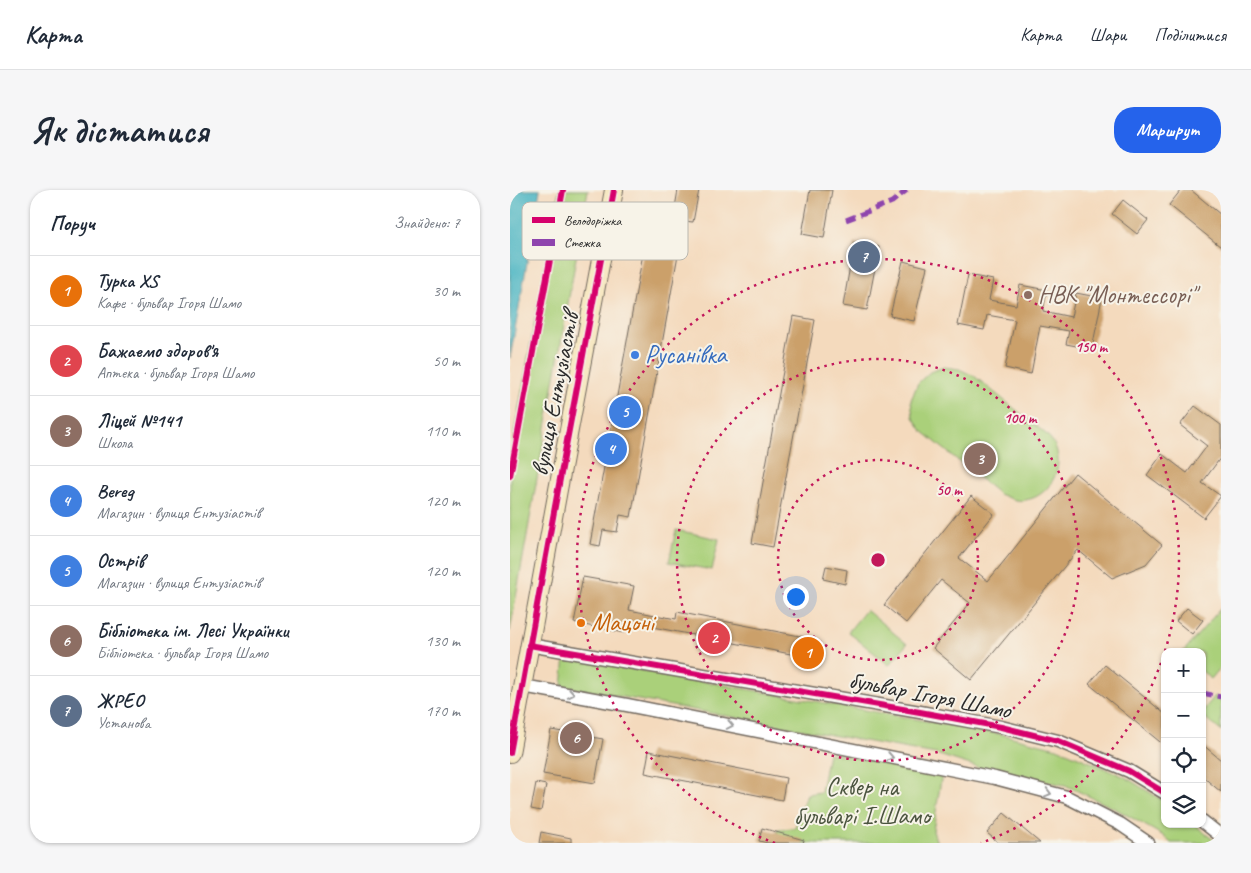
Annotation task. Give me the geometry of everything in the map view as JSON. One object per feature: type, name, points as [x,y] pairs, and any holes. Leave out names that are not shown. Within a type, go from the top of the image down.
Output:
[{"type":"street","name":"вулиця Ентузіастів","points":[[510,753],[601,260]]},
{"type":"street","name":"бульвар Ігоря Шамо","points":[[530,645],[920,712],[1058,741],[1129,771],[1161,791]]},
{"type":"street","points":[[523,686],[646,708],[995,778],[1067,798],[1120,824],[1148,843]]},
{"type":"street","points":[[1206,824],[1221,836]]},
{"type":"green space","points":[[559,190],[588,190],[586,202],[557,202]]},
{"type":"green space","points":[[546,260],[576,260],[510,631],[510,456]]},
{"type":"green space","points":[[944,367],[959,369],[974,376],[1051,440],[1057,453],[1057,471],[1048,487],[1042,493],[1034,498],[1022,500],[1012,499],[999,494],[922,431],[913,417],[911,400],[918,383],[930,372]]},
{"type":"green space","points":[[676,530],[719,539],[712,570],[669,562]]},
{"type":"green space","points":[[1221,608],[1221,667],[1211,679],[1206,675],[1206,648],[1186,648]]},
{"type":"green space","points":[[866,610],[907,644],[889,665],[848,632]]},
{"type":"green space","points":[[565,657],[1000,734],[1057,748],[1125,777],[1161,800],[1161,828],[1199,828],[1217,843],[1171,843],[1162,835],[1118,810],[1065,785],[986,770],[936,754],[562,686]]},
{"type":"green space","points":[[1215,696],[1221,701],[1221,731],[1206,718],[1206,707]]},
{"type":"green space","name":"Сквер на бульварі І.Шамо","points":[[828,753],[942,773],[933,831],[937,843],[775,843],[778,829],[795,828],[807,794],[821,792]]},
{"type":"water","points":[[510,190],[540,190],[538,202],[522,202],[522,260],[528,260],[510,358]]},
{"type":"building","points":[[678,190],[699,190],[693,222],[688,221],[688,202],[676,202]]},
{"type":"building","points":[[810,190],[832,190],[824,238],[802,234]]},
{"type":"building","points":[[1181,190],[1191,190],[1221,215],[1221,247],[1169,205]]},
{"type":"building","points":[[1123,200],[1148,220],[1137,234],[1112,214]]},
{"type":"building","points":[[854,243],[879,247],[867,310],[843,306]]},
{"type":"building","points":[[642,260],[677,260],[631,517],[620,515],[617,532],[603,530],[600,546],[590,544]]},
{"type":"building","points":[[903,261],[927,267],[914,321],[890,316]]},
{"type":"building","points":[[968,275],[993,280],[989,300],[1016,305],[1020,285],[1047,290],[1043,311],[1071,317],[1076,293],[1102,298],[1092,349],[1066,344],[1069,331],[1040,326],[1031,374],[1005,368],[1015,320],[987,315],[984,330],[958,325]]},
{"type":"building","points":[[793,316],[815,320],[773,547],[752,543]]},
{"type":"building","points":[[1195,406],[1221,425],[1221,457],[1202,483],[1221,496],[1204,518],[1147,475],[1162,454],[1187,473],[1207,446],[1180,425]]},
{"type":"building","points":[[1075,473],[1162,545],[1146,564],[1112,578],[1078,550],[971,680],[933,648],[970,603],[941,580],[906,623],[884,605],[971,496],[994,514],[959,558],[988,581]]},
{"type":"building","points":[[826,566],[847,570],[845,584],[823,579]]},
{"type":"building","points":[[583,577],[634,586],[629,610],[676,619],[677,612],[815,639],[811,658],[627,622],[625,633],[574,623]]},
{"type":"building","points":[[1187,608],[1203,620],[1192,634],[1176,621]]},
{"type":"building","points":[[1105,665],[1161,711],[1161,743],[1089,684]]},
{"type":"building","points":[[551,730],[603,739],[595,783],[543,774]]},
{"type":"building","points":[[1206,747],[1221,760],[1221,792],[1206,779]]},
{"type":"building","points":[[649,751],[786,778],[782,800],[645,773]]},
{"type":"building","points":[[536,783],[546,785],[541,811],[531,809]]},
{"type":"building","points":[[1004,813],[1040,843],[999,843],[987,833]]},
{"type":"building","points":[[762,828],[804,840],[803,843],[768,843],[759,841]]},
{"type":"building","points":[[541,832],[571,838],[571,843],[539,843]]},
{"type":"marked path","points":[[846,220],[892,202],[907,190]]},
{"type":"marked path","points":[[1206,694],[1221,697]]},
{"type":"cycle path","points":[[561,202],[563,190]]},
{"type":"cycle path","points":[[612,202],[614,190]]},
{"type":"cycle path","points":[[510,476],[550,260]]},
{"type":"cycle path","points":[[510,753],[601,260]]},
{"type":"cycle path","points":[[529,645],[1001,727],[1058,741],[1129,771],[1161,791]]},
{"type":"place","name":"ЖРЕО","points":[[864,257]]},
{"type":"place","name":"НВК \"Монтессорі\"","points":[[1028,295]]},
{"type":"place","name":"Русанівка","points":[[635,355]]},
{"type":"place","name":"Острів","points":[[625,412]]},
{"type":"place","name":"Bereg","points":[[611,449]]},
{"type":"place","name":"Ліцей №141","points":[[980,459]]},
{"type":"place","name":"Мацоні","points":[[581,623]]},
{"type":"place","name":"Бажаемо здоров'я","points":[[714,638]]},
{"type":"place","name":"Турка XS","points":[[808,653]]},
{"type":"place","name":"Бібліотека ім. Лесі Українки","points":[[576,738]]}]
